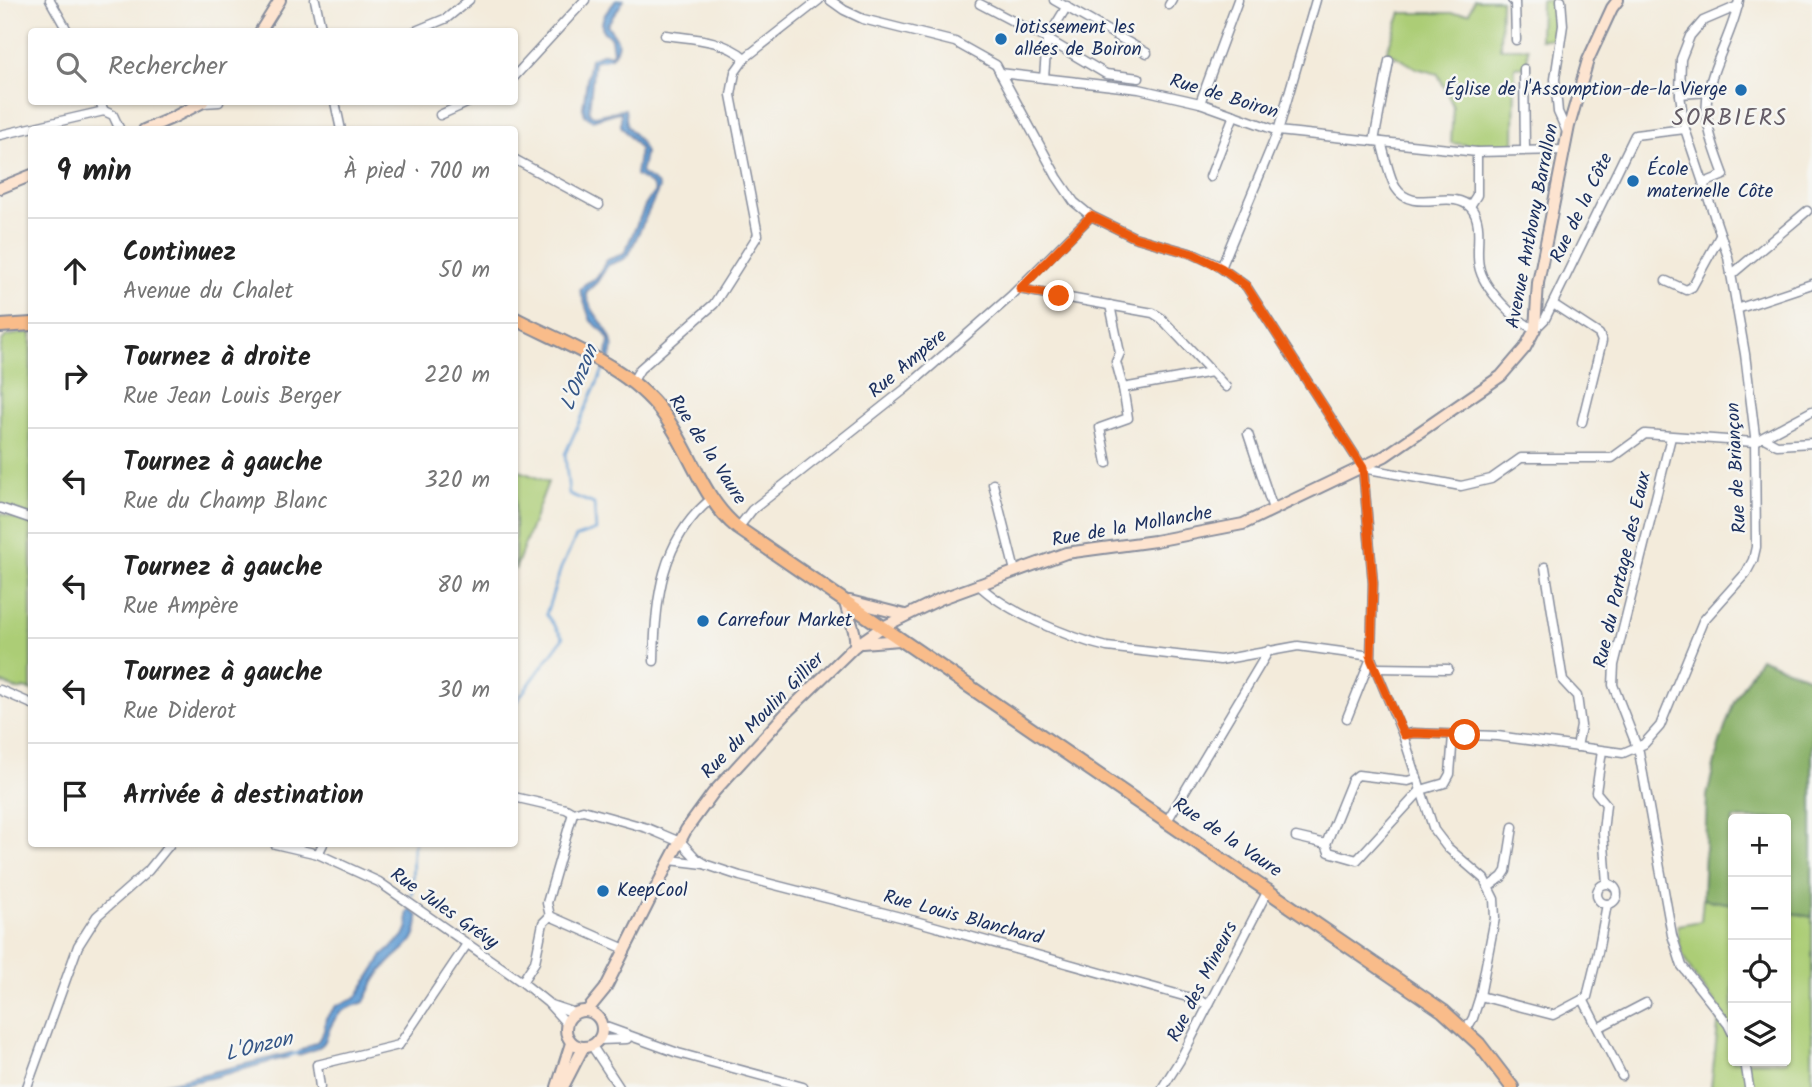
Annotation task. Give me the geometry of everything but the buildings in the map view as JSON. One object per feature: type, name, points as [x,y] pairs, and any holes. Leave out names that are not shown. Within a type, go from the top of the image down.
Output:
[{"type":"main road","points":[[262,28],[280,0]]},
{"type":"main road","name":"Avenue Anthony Barrallon","points":[[1363,468],[1501,376],[1525,348],[1535,329],[1538,283],[1567,132],[1588,60],[1618,0]]},
{"type":"main road","points":[[152,126],[197,105]]},
{"type":"main road","points":[[0,188],[28,177]]},
{"type":"main road","name":"Rue de la Vaure","points":[[518,320],[634,381],[662,411],[711,499],[738,527],[881,628],[1269,890],[1466,1030],[1486,1051],[1512,1087]]},
{"type":"main road","points":[[0,327],[28,324]]},
{"type":"main road","name":"Rue de la Mollanche","points":[[881,628],[978,584],[1066,553],[1155,541],[1244,524],[1363,468]]},
{"type":"main road","points":[[841,599],[855,630],[857,645],[900,640]]},
{"type":"main road","name":"Rue de la Vaure","points":[[841,599],[905,615]]},
{"type":"main road","name":"Rue du Moulin Gillier","points":[[596,1018],[605,989],[670,860],[713,793],[744,757],[857,645],[881,628]]},
{"type":"main road","points":[[557,1087],[571,1043],[566,1024],[575,1013],[596,1018],[592,1044],[563,1087]]},
{"type":"main road","points":[[571,1043],[592,1044]]},
{"type":"main road","points":[[1497,1068],[1502,1087]]},
{"type":"street","points":[[50,0],[66,28]]},
{"type":"street","points":[[315,0],[320,28]]},
{"type":"street","points":[[423,28],[447,18],[469,0]]},
{"type":"street","points":[[518,73],[585,0]]},
{"type":"street","points":[[634,381],[640,369],[714,304],[758,236],[731,95],[735,72],[745,58],[819,0]]},
{"type":"street","points":[[830,0],[863,19],[955,42],[996,65],[1057,177],[1074,202],[1091,216],[1134,237],[1193,254],[1221,268],[1246,286],[1363,468],[1373,583],[1371,659],[1347,718]]},
{"type":"street","points":[[1055,0],[1147,52]]},
{"type":"street","points":[[1200,103],[1237,0]]},
{"type":"street","points":[[1221,268],[1278,131],[1316,0]]},
{"type":"street","points":[[1512,0],[1515,2],[1516,40]]},
{"type":"street","points":[[1561,0],[1563,25],[1555,79],[1558,112],[1567,132]]},
{"type":"street","points":[[1704,183],[1724,175],[1712,137],[1707,105],[1738,3]]},
{"type":"street","name":"Rue de Briançon","points":[[1637,748],[1650,739],[1660,726],[1703,621],[1746,573],[1753,560],[1757,536],[1754,442],[1745,354],[1728,257],[1685,129],[1680,94],[1681,59],[1690,36],[1703,21],[1738,3]]},
{"type":"street","points":[[980,4],[1048,39],[1106,74],[1139,78]]},
{"type":"street","points":[[1044,78],[1048,39],[1067,6]]},
{"type":"street","points":[[665,35],[720,43],[745,58]]},
{"type":"street","points":[[1389,61],[1377,141],[1396,189],[1411,200],[1454,200],[1470,206],[1477,219],[1479,267],[1484,279],[1512,316],[1535,329]]},
{"type":"street","points":[[1524,69],[1525,150]]},
{"type":"street","name":"Rue de Boiron","points":[[1000,73],[1139,89],[1200,103],[1278,131],[1477,152],[1565,150]]},
{"type":"street","points":[[1680,94],[1709,92]]},
{"type":"street","points":[[101,105],[104,111]]},
{"type":"street","points":[[336,105],[340,126]]},
{"type":"street","points":[[440,115],[462,105]]},
{"type":"street","points":[[39,126],[104,111],[113,115],[118,126]]},
{"type":"street","points":[[1210,177],[1234,115]]},
{"type":"street","points":[[0,135],[28,129]]},
{"type":"street","name":"Rue de la Côte","points":[[1535,329],[1545,320],[1635,135],[1685,129]]},
{"type":"street","points":[[1470,206],[1477,195],[1477,152]]},
{"type":"street","points":[[518,161],[599,205]]},
{"type":"street","points":[[1731,275],[1807,211]]},
{"type":"street","name":"Rue Ampère","points":[[738,527],[752,510],[905,389],[1020,289],[1091,216]]},
{"type":"street","points":[[1666,281],[1686,290],[1692,288],[1720,236]]},
{"type":"street","points":[[1737,309],[1812,284]]},
{"type":"street","points":[[1020,289],[1153,313],[1161,318],[1226,387]]},
{"type":"street","points":[[1553,304],[1599,334],[1602,341],[1583,422]]},
{"type":"street","points":[[1107,463],[1100,428],[1129,418],[1116,362],[1120,353],[1110,305]]},
{"type":"street","points":[[1122,388],[1212,372]]},
{"type":"street","points":[[1363,468],[1461,486],[1491,479],[1521,458],[1612,458],[1645,434],[1754,442],[1812,411]]},
{"type":"street","points":[[1248,434],[1273,509]]},
{"type":"street","name":"Rue du Partage des Eaux","points":[[1637,748],[1612,685],[1614,665],[1671,437]]},
{"type":"street","points":[[1764,438],[1777,445],[1812,443]]},
{"type":"street","points":[[993,484],[1016,570]]},
{"type":"street","points":[[654,661],[655,611],[671,550],[711,499]]},
{"type":"street","points":[[0,508],[28,518]]},
{"type":"street","points":[[1545,567],[1563,681],[1577,696],[1581,726],[1577,747]]},
{"type":"street","points":[[978,584],[994,598],[1036,620],[1107,647],[1220,660],[1298,646],[1364,655],[1371,659],[1404,735],[1428,816],[1440,840],[1490,886],[1494,899],[1495,918],[1480,996],[1466,1030]]},
{"type":"street","points":[[1167,821],[1269,650]]},
{"type":"street","points":[[1376,668],[1448,669]]},
{"type":"street","points":[[0,690],[28,702]]},
{"type":"street","points":[[1404,735],[1497,736],[1623,753],[1637,748],[1678,956],[1690,978],[1728,1024]]},
{"type":"street","points":[[1417,778],[1408,781],[1358,775],[1352,780],[1326,844],[1329,852],[1357,860],[1421,790],[1441,785],[1448,779],[1453,735]]},
{"type":"street","points":[[1602,751],[1597,792],[1606,804],[1603,832],[1607,883]]},
{"type":"street","name":"Rue Louis Blanchard","points":[[518,798],[573,813],[583,810],[647,828],[680,842],[707,865]]},
{"type":"street","points":[[550,916],[547,903],[573,813]]},
{"type":"street","points":[[1490,886],[1506,871],[1513,827]]},
{"type":"street","points":[[1296,837],[1326,844]]},
{"type":"street","points":[[27,1087],[78,946],[97,916],[148,872],[168,847]]},
{"type":"street","name":"Rue Jules Grévy","points":[[288,847],[318,854],[379,882],[548,1003]]},
{"type":"street","points":[[318,854],[322,847]]},
{"type":"street","name":"Rue Louis Blanchard","points":[[670,860],[707,865],[1198,999],[1209,1005]]},
{"type":"street","points":[[1607,883],[1615,887],[1617,894],[1614,901],[1607,904]]},
{"type":"street","points":[[1607,883],[1599,888],[1597,893],[1598,898],[1607,904]]},
{"type":"street","name":"Rue des Mineurs","points":[[1163,1087],[1181,1060],[1269,890]]},
{"type":"street","points":[[1480,996],[1553,1015],[1587,997],[1607,904]]},
{"type":"street","points":[[550,916],[625,949]]},
{"type":"street","points":[[522,982],[535,962],[543,923],[550,916]]},
{"type":"street","points":[[320,1087],[317,1065],[399,1045],[467,944]]},
{"type":"street","points":[[1583,999],[1622,1076]]},
{"type":"street","points":[[548,1003],[575,1013]]},
{"type":"street","points":[[548,1003],[566,1024]]},
{"type":"street","points":[[1598,1028],[1646,1003]]},
{"type":"street","points":[[596,1018],[634,1039],[803,1087]]},
{"type":"street","points":[[619,1087],[592,1044],[634,1039]]},
{"type":"street","points":[[1746,1066],[1749,1087]]},
{"type":"green space","points":[[1474,0],[1501,0],[1500,48],[1528,48],[1527,66],[1515,67],[1514,145],[1474,146],[1451,143],[1453,106],[1438,74],[1416,68],[1387,51],[1401,13],[1469,13]]},
{"type":"green space","points":[[1541,0],[1557,0],[1557,39],[1540,39]]},
{"type":"green space","points":[[28,332],[28,515],[0,505],[0,351],[6,336]]},
{"type":"green space","points":[[518,470],[548,482],[518,562]]},
{"type":"green space","points":[[0,513],[28,523],[28,690],[18,690],[0,682]]},
{"type":"green space","points":[[1760,658],[1812,679],[1812,917],[1791,913],[1791,814],[1728,814],[1728,903],[1703,899],[1707,796],[1718,749],[1734,701]]},
{"type":"green space","points":[[1703,899],[1728,903],[1728,1066],[1791,1066],[1791,913],[1812,917],[1812,1087],[1711,1087],[1720,1009],[1685,960],[1678,937],[1678,925],[1701,921]]},
{"type":"water","points":[[616,0],[624,0],[607,25],[618,43],[611,57],[594,61],[589,111],[595,116],[625,109],[627,126],[641,143],[645,153],[641,173],[659,188],[629,254],[624,259],[608,265],[597,282],[586,292],[592,309],[612,341],[610,359],[607,357],[609,340],[591,321],[580,290],[596,278],[607,260],[624,254],[645,206],[655,191],[652,185],[636,175],[640,149],[621,126],[621,113],[592,120],[585,115],[583,108],[590,59],[604,53],[611,55],[613,52],[611,38],[603,31],[602,21]]},
{"type":"water","points":[[410,909],[418,916],[412,940],[379,974],[364,1002],[339,1014],[319,1047],[298,1055],[300,1051],[318,1041],[324,1031],[326,1018],[336,1006],[356,998],[384,954],[404,936]]},
{"type":"water","points":[[291,1053],[288,1057],[220,1076],[184,1084],[151,1087]]},
{"type":"waterway","name":"L'Onzon","points":[[594,59],[608,57]]},
{"type":"waterway","name":"L'Onzon","points":[[518,700],[563,638],[546,614],[561,568],[576,537],[596,530],[594,504],[569,494],[565,454],[604,368]]},
{"type":"waterway","name":"L'Onzon","points":[[412,895],[413,847]]},
{"type":"waterway","name":"L'Onzon","points":[[287,1056],[301,1052]]},
{"type":"place","name":"lotissement les allées de Boiron","points":[[1001,39]]},
{"type":"place","name":"Église de l'Assomption-de-la-Vierge","points":[[1741,90]]},
{"type":"place","name":"École maternelle Côte","points":[[1633,181]]},
{"type":"place","name":"Carrefour Market","points":[[703,621]]},
{"type":"place","name":"KeepCool","points":[[603,891]]},
{"type":"district","name":"SORBIERS","points":[[1730,119]]},
{"type":"route","points":[[1059,296],[1020,289],[1091,216],[1134,237],[1193,254],[1221,268],[1246,286],[1363,468],[1373,583],[1371,659],[1404,735],[1465,735]]}]
